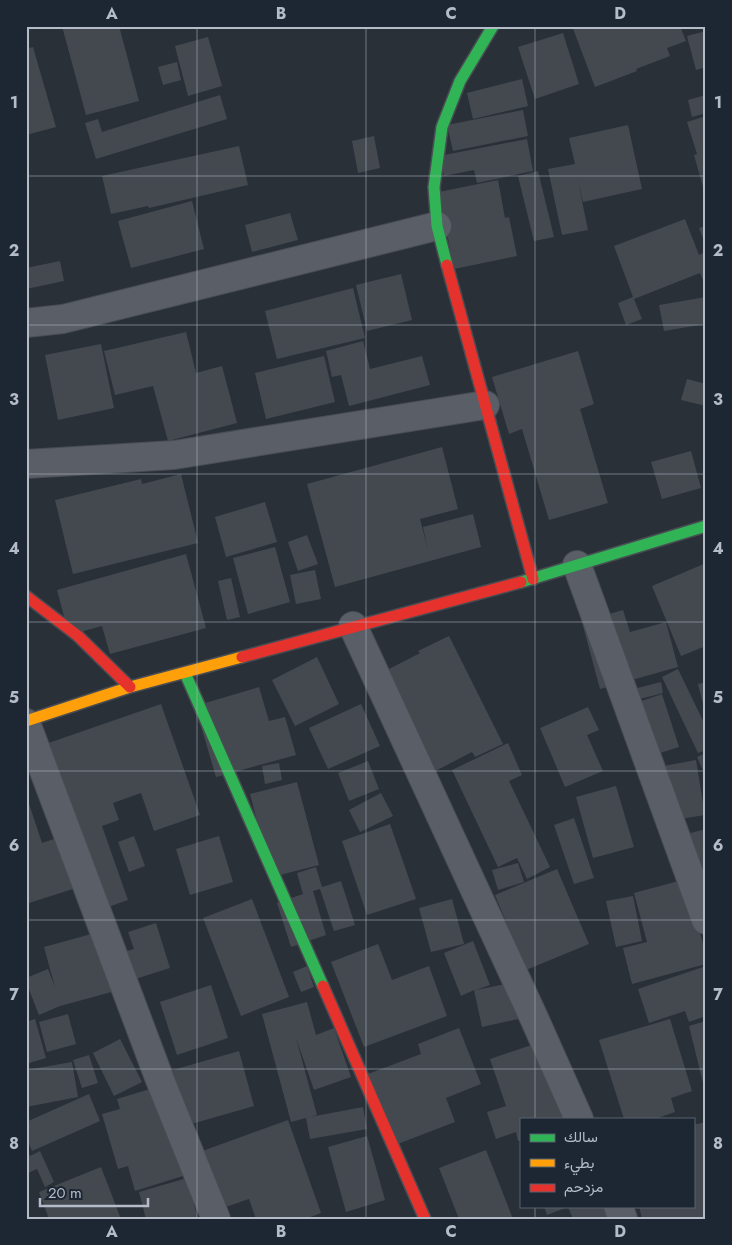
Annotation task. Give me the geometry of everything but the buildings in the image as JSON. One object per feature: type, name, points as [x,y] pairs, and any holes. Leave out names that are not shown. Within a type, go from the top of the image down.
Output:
[{"type":"street","points":[[493,26],[460,81],[442,127],[434,187],[437,226],[533,579]]},
{"type":"street","points":[[26,322],[64,319],[437,226]]},
{"type":"street","points":[[26,464],[174,455],[485,405]]},
{"type":"street","points":[[216,1219],[156,1071],[26,722],[130,687],[533,579],[706,526]]},
{"type":"street","points":[[577,565],[706,920]]},
{"type":"street","points":[[26,596],[78,636],[130,687]]},
{"type":"street","points":[[353,626],[579,1118]]},
{"type":"street","points":[[186,673],[425,1219]]},
{"type":"traffic: fast","points":[[447,265],[437,226],[434,187],[442,127],[460,81],[493,26]]},
{"type":"traffic: fast","points":[[521,582],[706,526]]},
{"type":"traffic: fast","points":[[185,673],[323,986]]},
{"type":"traffic: slow","points":[[26,721],[130,687],[242,657]]},
{"type":"traffic: jam","points":[[447,265],[533,579]]},
{"type":"traffic: jam","points":[[242,657],[521,582]]},
{"type":"traffic: jam","points":[[26,596],[78,636],[130,687]]},
{"type":"traffic: jam","points":[[323,986],[425,1219]]}]
